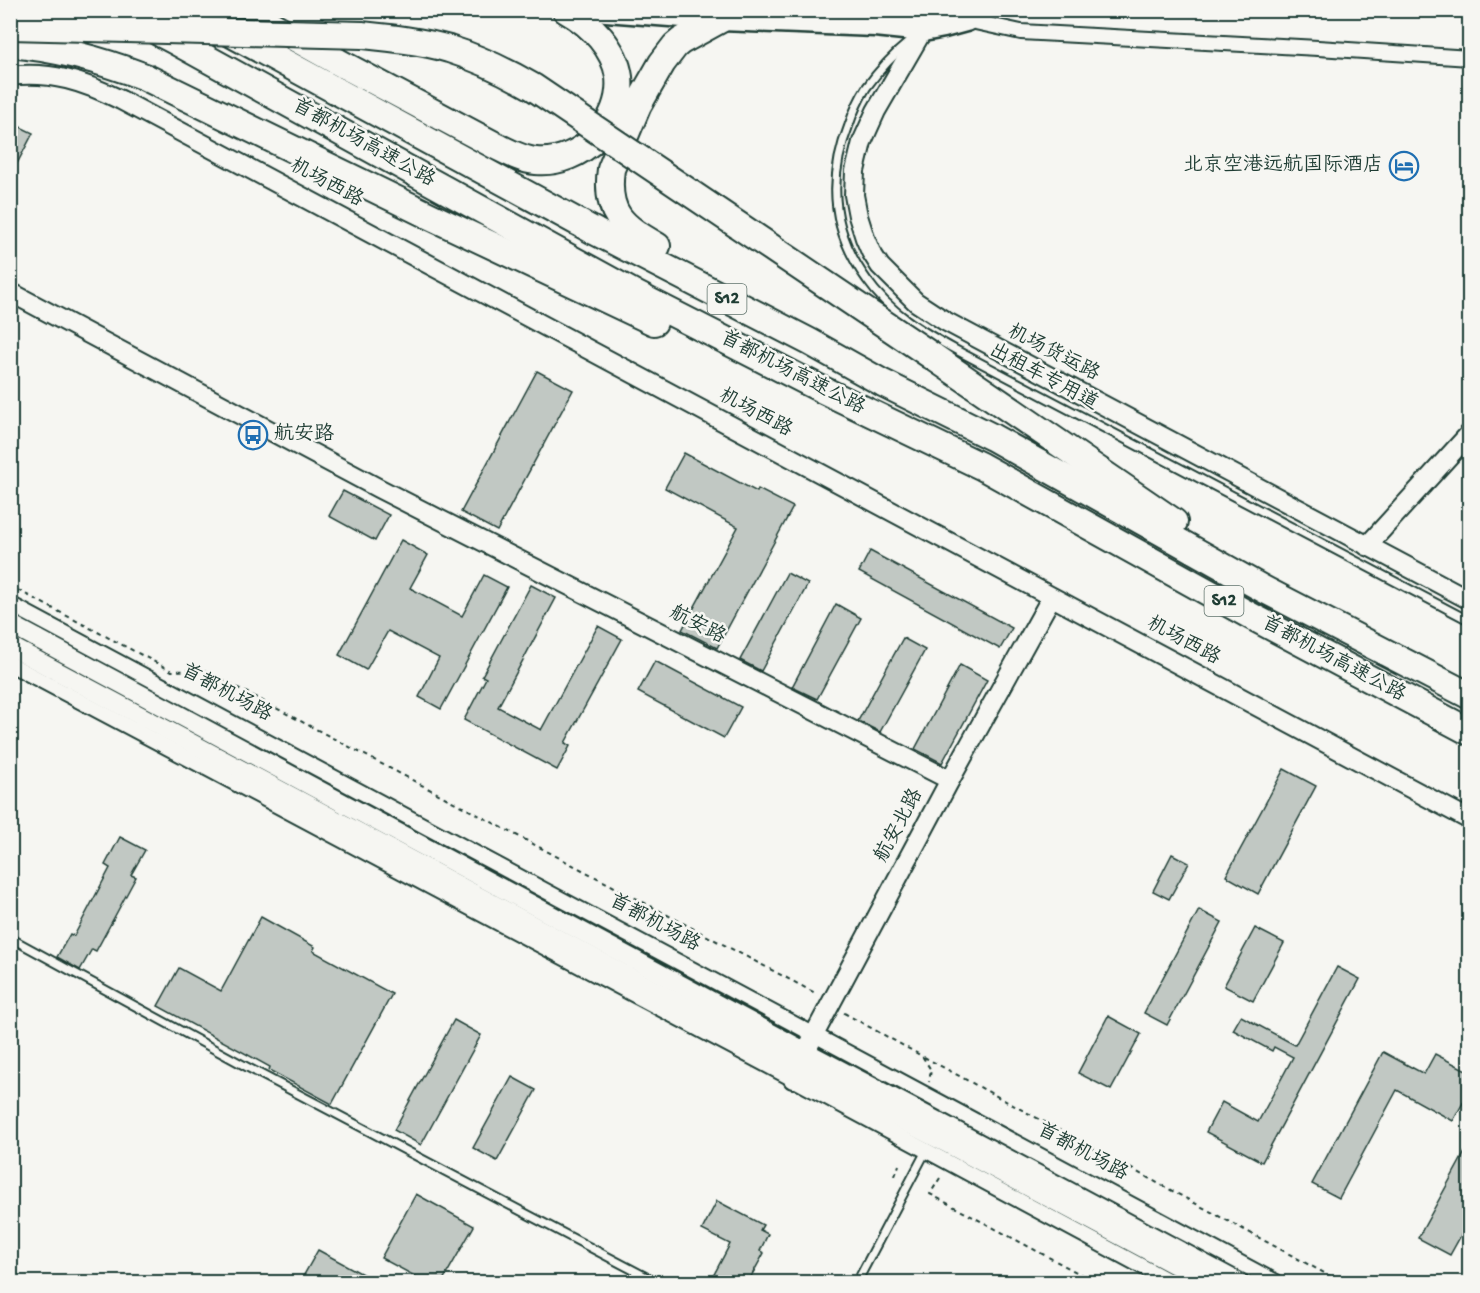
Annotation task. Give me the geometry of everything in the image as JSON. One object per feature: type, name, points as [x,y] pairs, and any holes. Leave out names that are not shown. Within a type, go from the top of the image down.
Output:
[{"type":"highway","name":"首都机场高速公路","points":[[116,10],[175,40],[635,294],[833,395],[981,466],[1251,616],[1470,732]]},
{"type":"highway","name":"首都机场高速公路","points":[[188,10],[518,190],[810,342],[883,383],[1028,456],[1265,590],[1470,696]]},
{"type":"highway","points":[[245,10],[498,147],[516,156],[534,161],[545,161],[570,157],[592,143],[613,111],[619,89],[619,76],[608,47],[590,28],[566,10]]},
{"type":"highway","points":[[721,19],[681,41],[662,63],[638,105],[615,157],[609,180],[613,207],[619,219],[636,234],[673,255],[708,288],[721,296]]},
{"type":"highway","points":[[10,26],[362,35],[404,40],[449,50],[506,72],[533,87],[932,356],[1173,521],[1215,557],[1265,590]]},
{"type":"highway","points":[[10,44],[64,51],[110,64],[135,74],[881,429],[981,466]]},
{"type":"main road","points":[[606,10],[721,19],[875,25],[923,30],[944,26],[969,14]]},
{"type":"street","name":"机场货运路","points":[[944,10],[923,30],[876,111],[862,142],[855,171],[854,195],[858,216],[871,252],[880,266],[916,302],[945,321],[1470,600]]},
{"type":"street","points":[[969,14],[1022,32],[1470,58]]},
{"type":"street","name":"机场西路","points":[[10,76],[34,75],[70,79],[121,100],[1470,820]]},
{"type":"street","name":"航安路","points":[[10,292],[378,488],[951,780]]},
{"type":"street","points":[[1368,546],[1470,433]]},
{"type":"street","name":"航安北路","points":[[799,1066],[1051,598]]},
{"type":"street","name":"首都机场路","points":[[10,604],[814,1035],[937,1129],[1171,1282]]},
{"type":"street","name":"首都机场路","points":[[10,624],[799,1066]]},
{"type":"street","name":"首都机场路","points":[[10,646],[799,1066]]},
{"type":"street","name":"首都机场路","points":[[10,664],[799,1066],[1276,1282]]},
{"type":"street","name":"首都机场路","points":[[937,1129],[1207,1282]]},
{"type":"street","name":"首都机场路","points":[[937,1129],[1238,1282]]},
{"type":"lane","name":"出租车专用道","points":[[923,30],[892,56],[864,90],[841,144],[836,175],[836,205],[850,253],[868,282],[892,308],[947,346],[1470,621]]},
{"type":"lane","points":[[16,941],[247,1067],[656,1282]]},
{"type":"lane","points":[[857,1282],[937,1129]]},
{"type":"path","points":[[10,586],[172,671],[204,670],[822,996],[822,1001],[830,1006],[1341,1282]]},
{"type":"path","points":[[922,1056],[931,1070],[928,1089]]},
{"type":"path","points":[[895,1176],[899,1165]]},
{"type":"path","points":[[940,1178],[930,1194],[1095,1282]]},
{"type":"building","points":[[10,122],[33,133],[10,177]]},
{"type":"building","points":[[537,371],[573,390],[497,531],[461,512]]},
{"type":"building","points":[[684,453],[757,492],[758,489],[793,507],[717,648],[682,630],[738,527],[665,488]]},
{"type":"building","points":[[343,491],[389,515],[375,541],[329,516]]},
{"type":"building","points":[[401,540],[428,555],[410,588],[462,616],[484,575],[507,587],[441,709],[419,697],[439,658],[388,631],[366,670],[339,655]]},
{"type":"building","points":[[870,551],[1012,628],[1000,649],[859,572]]},
{"type":"building","points":[[787,573],[808,584],[761,671],[740,660]]},
{"type":"building","points":[[531,585],[556,598],[498,707],[541,730],[598,626],[622,639],[565,743],[570,746],[557,770],[464,720],[486,678],[482,676]]},
{"type":"building","points":[[836,604],[861,618],[817,699],[792,687]]},
{"type":"building","points":[[903,638],[925,650],[880,732],[858,721]]},
{"type":"building","points":[[655,661],[741,707],[724,738],[638,692]]},
{"type":"building","points":[[960,665],[987,680],[942,763],[915,749]]},
{"type":"building","points":[[1284,769],[1316,786],[1258,894],[1226,876]]},
{"type":"building","points":[[120,837],[145,850],[131,875],[136,877],[96,951],[92,949],[80,970],[57,957],[70,934],[74,936],[110,868],[105,865]]},
{"type":"building","points":[[1172,854],[1189,863],[1169,899],[1153,891]]},
{"type":"building","points":[[1199,910],[1222,922],[1167,1025],[1144,1013]]},
{"type":"building","points":[[261,917],[315,947],[313,951],[392,994],[332,1104],[269,1070],[270,1067],[158,1006],[179,968],[221,991]]},
{"type":"building","points":[[1255,928],[1284,943],[1253,1001],[1224,986]]},
{"type":"building","points":[[1337,967],[1360,979],[1262,1162],[1206,1132],[1222,1102],[1258,1122],[1293,1057],[1274,1047],[1272,1051],[1233,1030],[1241,1016],[1295,1045]]},
{"type":"building","points":[[1108,1016],[1141,1034],[1111,1090],[1078,1073]]},
{"type":"building","points":[[454,1020],[481,1035],[421,1145],[394,1130]]},
{"type":"building","points":[[1383,1052],[1424,1074],[1435,1054],[1470,1072],[1470,1090],[1453,1121],[1397,1090],[1339,1198],[1312,1184]]},
{"type":"building","points":[[512,1077],[536,1090],[497,1161],[473,1148]]},
{"type":"building","points":[[1470,1143],[1470,1219],[1450,1255],[1418,1238]]},
{"type":"building","points":[[416,1194],[474,1226],[442,1282],[426,1282],[381,1258]]},
{"type":"building","points":[[717,1201],[763,1225],[760,1230],[768,1234],[760,1251],[764,1253],[748,1282],[710,1282],[730,1244],[702,1230]]},
{"type":"building","points":[[318,1250],[377,1282],[300,1282]]},
{"type":"place","name":"北京空港远航国际酒店","points":[[1404,166]]},
{"type":"place","name":"航安路","points":[[253,435]]}]
